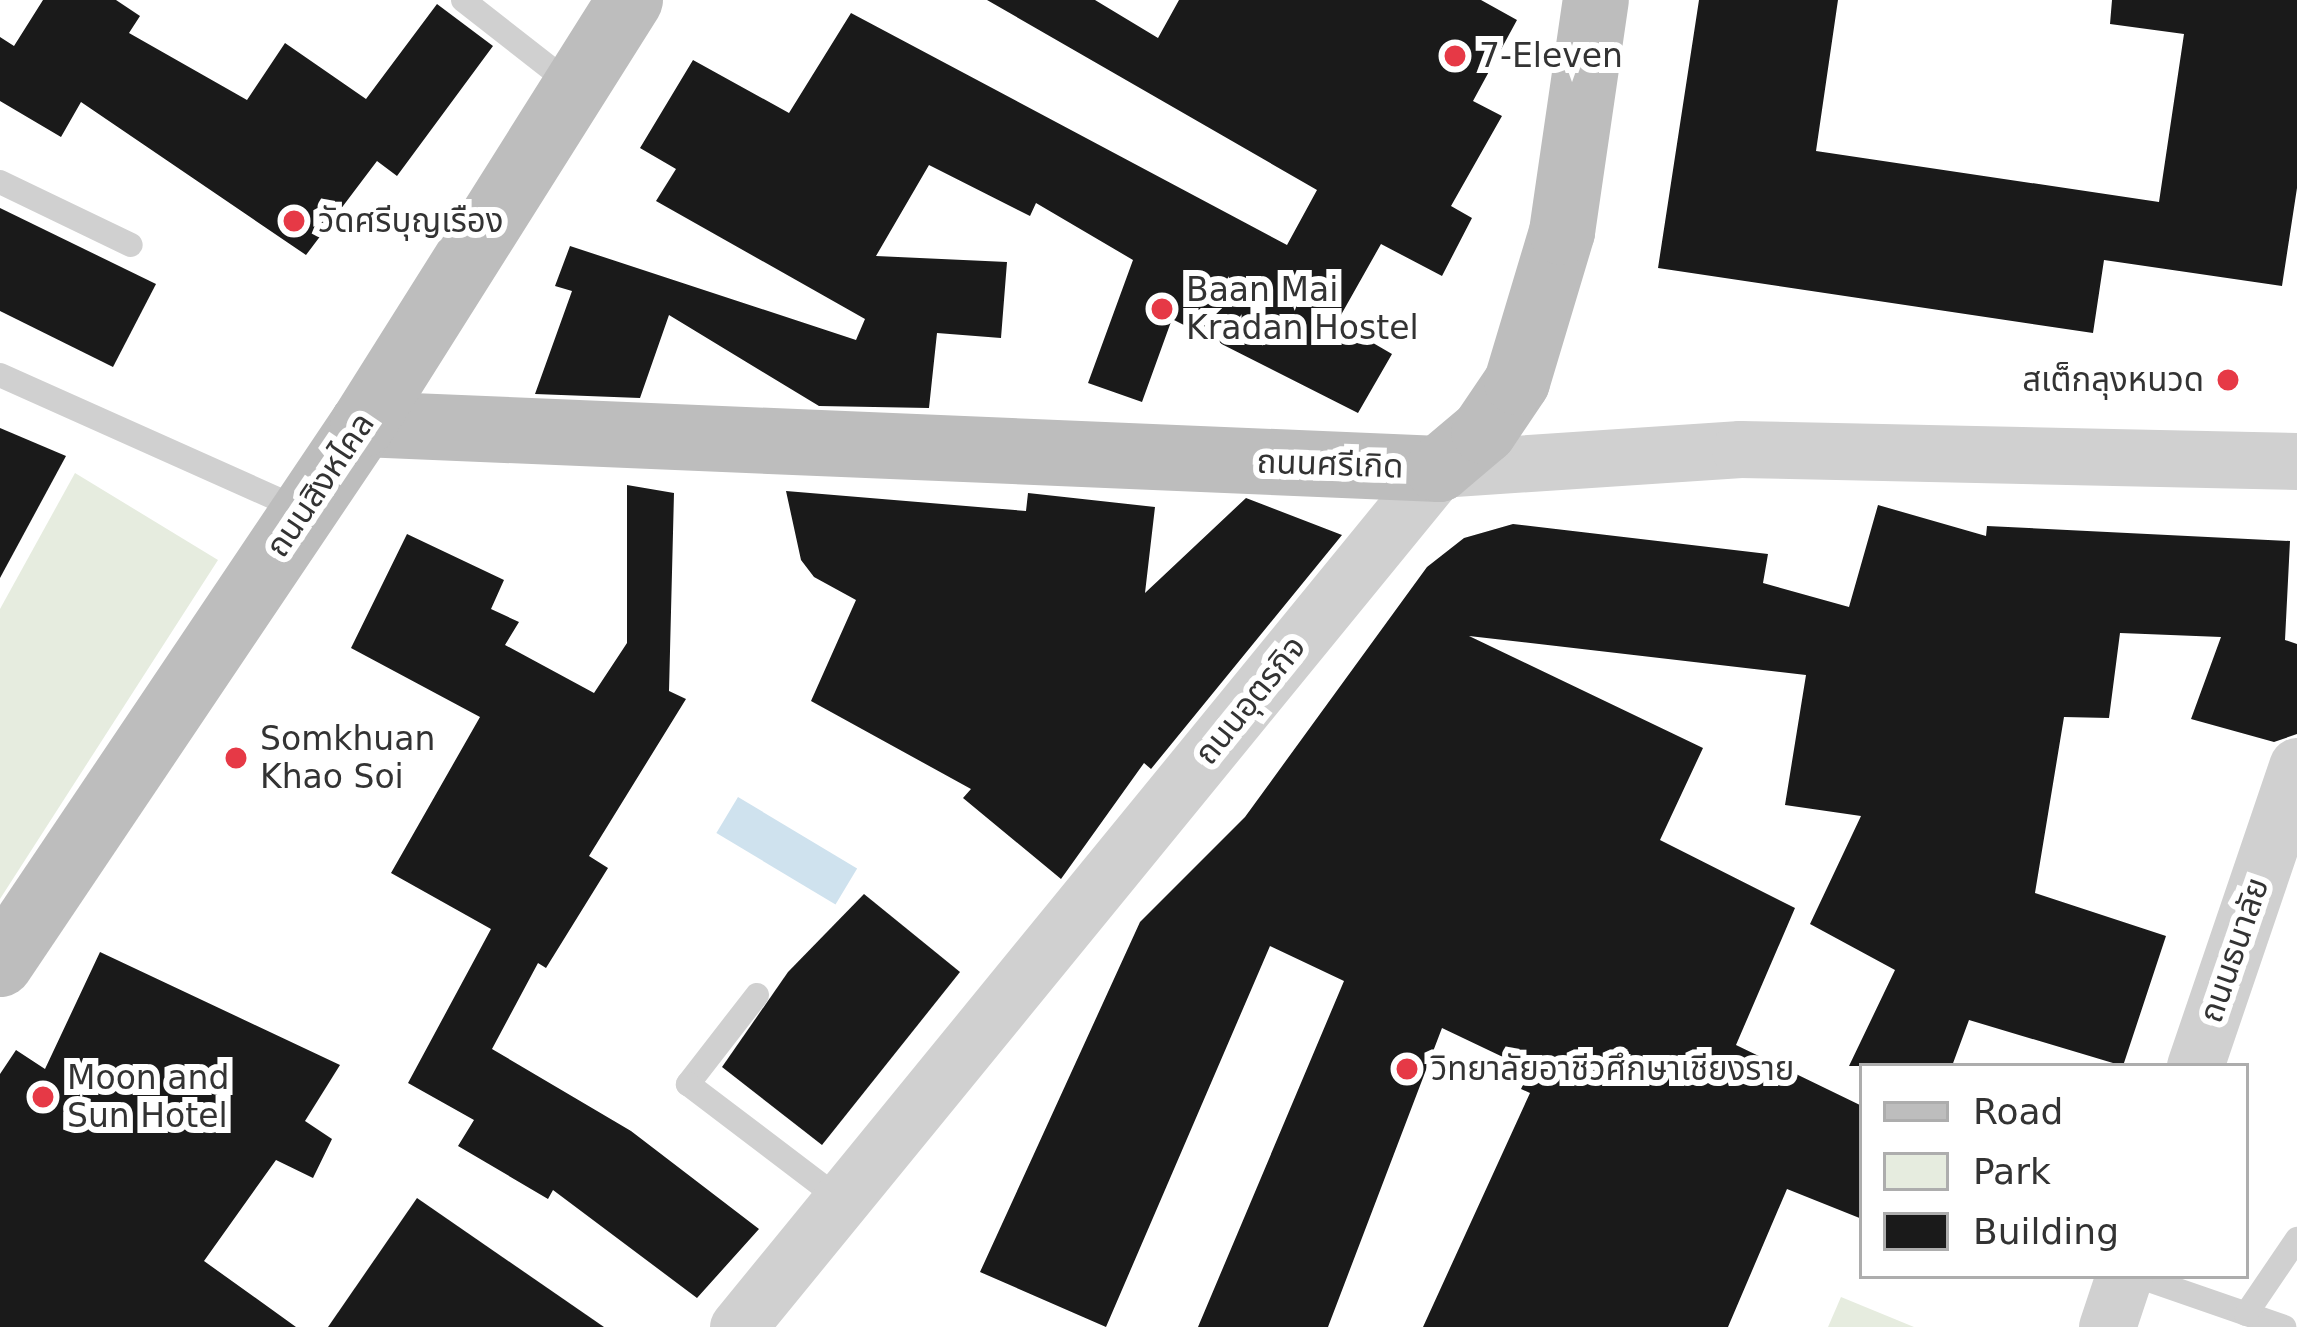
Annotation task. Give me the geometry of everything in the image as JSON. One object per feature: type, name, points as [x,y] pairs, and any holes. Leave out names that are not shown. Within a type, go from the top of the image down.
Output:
[{"type":"main road","name":"ถนนสิงหไคล","points":[[0,964],[363,424],[630,0]]},
{"type":"main road","name":"ถนนอุตรกิจ","points":[[1439,469],[1484,431],[1517,382],[1562,232],[1596,0]]},
{"type":"main road","name":"ถนนศรีเกิด","points":[[363,424],[1439,469]]},
{"type":"street","name":"ถนนศรีเกิด","points":[[1439,469],[1740,449],[2297,461]]},
{"type":"street","name":"ถนนอุตรกิจ","points":[[738,1327],[1439,469]]},
{"type":"street","name":"ถนนธนาลัย","points":[[2196,1063],[2297,766]]},
{"type":"street","points":[[2107,1327],[2123,1279]]},
{"type":"lane","points":[[463,0],[575,88]]},
{"type":"lane","points":[[0,182],[131,245]]},
{"type":"lane","points":[[0,375],[302,510]]},
{"type":"lane","points":[[757,995],[688,1084],[842,1200]]},
{"type":"lane","points":[[2246,1314],[2297,1239]]},
{"type":"lane","points":[[2146,1279],[2284,1327]]},
{"type":"green space","points":[[75,473],[218,560],[0,899],[0,609]]},
{"type":"green space","points":[[1841,1297],[1914,1327],[1828,1327]]},
{"type":"water","points":[[738,797],[857,869],[836,905],[716,833]]},
{"type":"building","points":[[43,0],[116,0],[140,16],[129,33],[247,100],[285,43],[366,99],[437,4],[493,46],[397,176],[377,161],[306,255],[81,102],[61,137],[0,101],[0,37],[14,46]]},
{"type":"building","points":[[987,0],[1095,0],[1158,38],[1179,0],[1481,0],[1517,20],[1473,101],[1502,116],[1451,206],[1472,218],[1442,276],[1381,244],[1337,322],[1392,354],[1358,413],[1172,319],[1142,402],[1088,383],[1133,260],[1036,203],[1030,216],[929,165],[876,256],[1007,262],[1001,338],[937,333],[929,408],[819,406],[669,315],[640,398],[535,394],[572,291],[555,286],[570,246],[856,340],[865,319],[656,201],[676,169],[640,148],[693,60],[789,113],[851,13],[1287,245],[1317,190]]},
{"type":"building","points":[[1699,0],[1838,0],[1816,151],[2159,202],[2184,34],[2110,24],[2112,0],[2297,0],[2297,188],[2282,286],[2104,260],[2093,333],[1658,268]]},
{"type":"building","points":[[0,208],[156,284],[113,367],[0,311]]},
{"type":"building","points":[[0,428],[66,456],[0,578]]},
{"type":"building","points":[[627,485],[674,493],[669,691],[686,699],[589,856],[608,868],[546,968],[538,963],[492,1049],[631,1131],[759,1229],[697,1298],[553,1190],[548,1199],[458,1146],[474,1120],[408,1083],[491,929],[391,873],[480,717],[351,648],[407,534],[504,580],[491,609],[519,622],[505,645],[594,693],[627,643]]},
{"type":"building","points":[[786,491],[1026,511],[1028,493],[1155,507],[1145,593],[1246,498],[1342,535],[1151,769],[1144,763],[1061,879],[963,798],[971,789],[811,701],[856,600],[814,577],[801,560]]},
{"type":"building","points":[[1878,505],[1986,536],[1987,526],[2290,541],[2285,640],[2297,644],[2297,734],[2274,742],[2191,719],[2221,637],[2120,633],[2109,718],[2064,717],[2035,893],[2166,936],[2124,1063],[1969,1020],[1953,1063],[1849,1066],[1895,970],[1810,924],[1861,816],[1785,805],[1806,675],[1469,636],[1703,748],[1660,840],[1795,908],[1736,1045],[1859,1105],[1859,1218],[1787,1189],[1728,1327],[1423,1327],[1530,1093],[1521,1089],[1530,1070],[1442,1028],[1328,1327],[1198,1327],[1344,981],[1270,946],[1106,1327],[980,1272],[1140,922],[1245,817],[1427,567],[1464,538],[1513,524],[1768,554],[1763,583],[1849,607]]},
{"type":"building","points":[[864,894],[960,972],[822,1145],[722,1067],[788,972]]},
{"type":"building","points":[[100,952],[340,1065],[305,1121],[332,1139],[313,1178],[276,1160],[204,1261],[296,1327],[0,1327],[0,1074],[16,1050],[45,1069]]},
{"type":"building","points":[[417,1198],[604,1327],[328,1327]]},
{"type":"place","name":"7-Eleven","points":[[1455,56]]},
{"type":"place","name":"วัดศรีบุญเรือง","points":[[294,221]]},
{"type":"place","name":"Baan Mai Kradan Hostel","points":[[1162,309]]},
{"type":"place","name":"สเต็กลุงหนวด","points":[[2228,380]]},
{"type":"place","name":"Somkhuan Khao Soi","points":[[236,758]]},
{"type":"place","name":"วิทยาลัยอาชีวศึกษาเชียงราย","points":[[1407,1069]]},
{"type":"place","name":"Moon and Sun Hotel","points":[[43,1097]]}]
